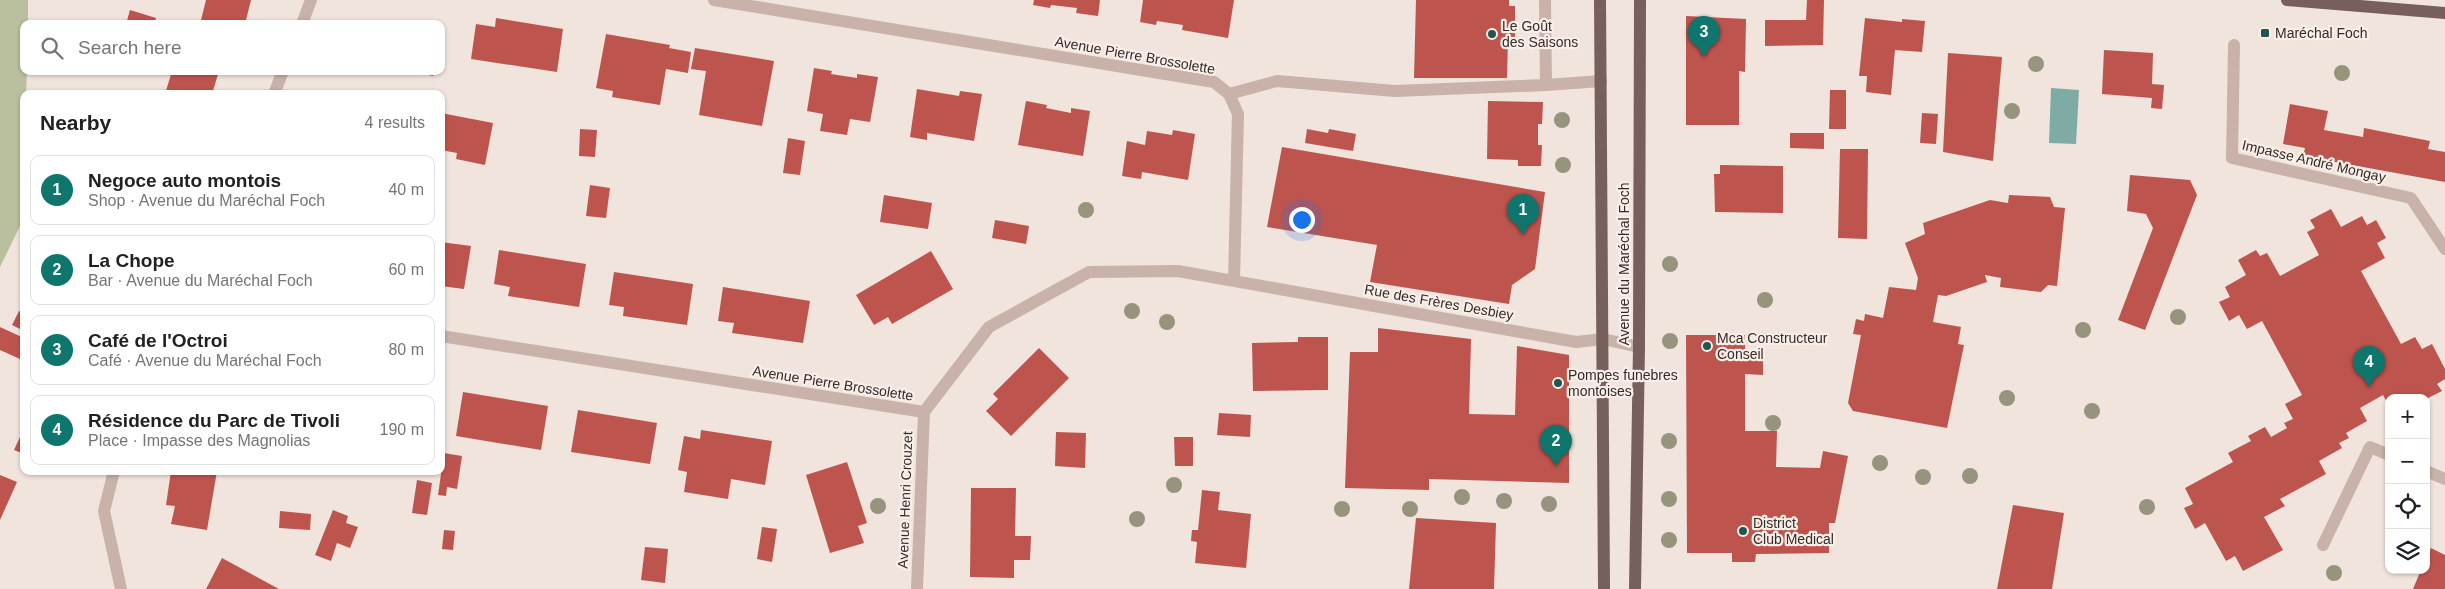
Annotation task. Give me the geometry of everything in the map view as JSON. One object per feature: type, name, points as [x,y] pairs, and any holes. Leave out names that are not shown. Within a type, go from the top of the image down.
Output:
[{"type":"main road","name":"Avenue du Maréchal Foch","points":[[1600,0],[1604,589]]},
{"type":"main road","name":"Avenue du Maréchal Foch","points":[[1635,589],[1639,347],[1640,0]]},
{"type":"main road","points":[[2287,0],[2445,13]]},
{"type":"street","points":[[304,20],[311,0]]},
{"type":"street","name":"Avenue Pierre Brossolette","points":[[714,0],[1214,82],[1229,94]]},
{"type":"street","points":[[1545,0],[1546,86]]},
{"type":"street","name":"Impasse André Mongay","points":[[2234,45],[2232,158],[2411,198],[2445,249]]},
{"type":"street","points":[[276,90],[281,75]]},
{"type":"street","points":[[1234,280],[1238,114],[1229,94],[1277,81],[1395,91],[1546,86],[1601,81]]},
{"type":"street","name":"Avenue Pierre Brossolette","points":[[445,337],[924,412],[989,327],[1089,272],[1178,271],[1234,280]]},
{"type":"street","name":"Rue des Frères Desbiey","points":[[1234,280],[1576,342],[1603,339],[1639,347]]},
{"type":"street","name":"Avenue Henri Crouzet","points":[[917,589],[924,412]]},
{"type":"street","points":[[2323,544],[2370,447],[2385,453]]},
{"type":"street","points":[[2430,473],[2445,479]]},
{"type":"street","points":[[113,475],[104,511],[122,589]]},
{"type":"green space","points":[[0,0],[28,0],[28,20],[20,20],[20,75],[27,75],[26,90],[20,90],[20,226],[0,267]]},
{"type":"water","points":[[2051,88],[2079,90],[2076,144],[2049,143]]},
{"type":"building","points":[[206,0],[251,0],[246,20],[201,20]]},
{"type":"building","points":[[1034,0],[1100,0],[1098,16],[1076,13],[1077,8],[1051,5],[1050,8],[1033,5]]},
{"type":"building","points":[[1143,0],[1234,0],[1228,38],[1182,30],[1183,25],[1157,21],[1156,25],[1140,22]]},
{"type":"building","points":[[1416,0],[1509,0],[1509,6],[1515,6],[1515,37],[1508,37],[1507,78],[1414,78]]},
{"type":"building","points":[[1807,0],[1824,0],[1823,45],[1765,46],[1765,20],[1806,20]]},
{"type":"building","points":[[130,10],[156,18],[156,20],[127,20]]},
{"type":"building","points":[[1686,16],[1746,19],[1745,72],[1739,71],[1739,125],[1686,125]]},
{"type":"building","points":[[496,18],[563,29],[557,72],[471,59],[476,24],[495,27]]},
{"type":"building","points":[[1865,18],[1902,22],[1902,19],[1925,21],[1922,52],[1895,50],[1891,95],[1866,92],[1867,76],[1859,76]]},
{"type":"building","points":[[606,34],[670,45],[669,48],[691,52],[688,73],[666,69],[660,105],[612,97],[613,91],[596,88]]},
{"type":"building","points":[[695,48],[774,61],[762,126],[699,115],[706,71],[691,69]]},
{"type":"building","points":[[2104,50],[2153,53],[2152,84],[2164,85],[2162,109],[2151,108],[2152,98],[2102,94]]},
{"type":"building","points":[[1948,53],[2002,57],[1993,161],[1943,152]]},
{"type":"building","points":[[814,68],[832,71],[831,74],[857,78],[857,74],[878,77],[870,122],[850,119],[847,135],[820,131],[823,114],[807,111]]},
{"type":"building","points":[[171,75],[218,75],[213,90],[166,90]]},
{"type":"building","points":[[917,89],[959,96],[960,91],[982,94],[974,141],[927,133],[927,140],[910,137]]},
{"type":"building","points":[[1830,90],[1846,90],[1846,129],[1829,129]]},
{"type":"building","points":[[1026,101],[1047,105],[1046,108],[1071,113],[1071,108],[1090,111],[1083,156],[1018,145]]},
{"type":"building","points":[[1488,101],[1543,102],[1542,124],[1538,124],[1538,145],[1542,145],[1541,166],[1518,166],[1518,160],[1487,159]]},
{"type":"building","points":[[2290,104],[2328,111],[2324,130],[2363,137],[2364,128],[2430,141],[2428,149],[2445,152],[2445,182],[2303,156],[2305,148],[2283,144]]},
{"type":"building","points":[[1922,113],[1938,114],[1936,144],[1920,143]]},
{"type":"building","points":[[445,114],[493,123],[485,165],[456,159],[457,153],[445,151]]},
{"type":"building","points":[[580,129],[597,130],[595,157],[579,156]]},
{"type":"building","points":[[1307,129],[1328,133],[1329,129],[1356,134],[1353,151],[1305,143]]},
{"type":"building","points":[[1173,130],[1195,134],[1188,180],[1142,172],[1141,179],[1122,176],[1127,141],[1145,145],[1147,131],[1172,135]]},
{"type":"building","points":[[1790,133],[1824,133],[1824,149],[1790,148]]},
{"type":"building","points":[[788,138],[805,141],[800,175],[783,173]]},
{"type":"building","points":[[1282,147],[1545,192],[1535,269],[1512,285],[1509,304],[1370,282],[1377,245],[1267,227]]},
{"type":"building","points":[[1840,149],[1868,149],[1867,239],[1838,238]]},
{"type":"building","points":[[1720,165],[1783,166],[1783,213],[1715,212],[1714,174],[1720,174]]},
{"type":"building","points":[[2130,175],[2190,180],[2197,195],[2145,330],[2118,320],[2153,228],[2146,214],[2127,211]]},
{"type":"building","points":[[590,185],[610,188],[606,218],[586,216]]},
{"type":"building","points":[[884,195],[932,203],[928,229],[880,222]]},
{"type":"building","points":[[2009,195],[2050,197],[2054,207],[2065,208],[2057,286],[2048,285],[2041,292],[2000,287],[2001,278],[1985,275],[1987,282],[1946,296],[1938,295],[1933,322],[1961,327],[1958,344],[1964,345],[1947,428],[1853,411],[1848,403],[1861,335],[1853,334],[1856,319],[1864,321],[1865,314],[1883,318],[1889,287],[1916,290],[1918,278],[1905,243],[1925,234],[1923,223],[1990,200],[2008,203]]},
{"type":"building","points":[[2331,209],[2341,227],[2362,216],[2367,225],[2376,220],[2386,238],[2377,243],[2385,258],[2361,271],[2401,344],[2415,337],[2422,349],[2432,344],[2445,369],[2445,379],[2437,384],[2442,391],[2430,397],[2430,394],[2385,394],[2385,399],[2383,395],[2360,408],[2367,421],[2346,433],[2349,438],[2339,443],[2342,448],[2319,461],[2326,474],[2280,499],[2285,506],[2264,517],[2283,550],[2243,571],[2235,556],[2226,561],[2205,523],[2195,529],[2184,508],[2193,504],[2185,488],[2233,462],[2228,453],[2251,441],[2248,436],[2265,427],[2271,437],[2287,428],[2284,423],[2293,419],[2285,404],[2302,395],[2262,321],[2247,329],[2239,315],[2229,321],[2219,302],[2230,297],[2225,287],[2246,275],[2238,260],[2256,250],[2260,256],[2267,253],[2280,276],[2319,255],[2307,232],[2315,228],[2310,220]]},
{"type":"building","points":[[995,220],[1029,226],[1026,244],[992,238]]},
{"type":"building","points":[[445,243],[471,246],[464,289],[445,287]]},
{"type":"building","points":[[499,250],[586,264],[579,307],[508,296],[510,287],[494,284]]},
{"type":"building","points":[[931,251],[953,289],[892,324],[888,317],[874,325],[856,295]]},
{"type":"building","points":[[614,272],[693,284],[687,325],[623,316],[624,307],[609,305]]},
{"type":"building","points":[[723,287],[810,301],[803,343],[732,333],[734,323],[718,321]]},
{"type":"building","points":[[19,311],[20,311],[20,329],[12,325]]},
{"type":"building","points":[[0,327],[20,336],[20,359],[0,350]]},
{"type":"building","points":[[1378,328],[1471,339],[1469,414],[1515,415],[1517,346],[1569,355],[1569,483],[1429,479],[1429,490],[1345,488],[1350,352],[1378,352]]},
{"type":"building","points":[[1686,335],[1745,335],[1745,356],[1763,355],[1763,375],[1745,374],[1745,431],[1777,431],[1776,467],[1820,468],[1823,451],[1848,456],[1835,523],[1829,523],[1829,553],[1756,554],[1755,562],[1732,562],[1732,553],[1687,553]]},
{"type":"building","points":[[1298,337],[1328,337],[1328,390],[1253,391],[1252,343],[1298,342]]},
{"type":"building","points":[[1039,348],[1069,378],[1011,436],[986,411],[998,399],[993,394]]},
{"type":"building","points":[[463,392],[548,406],[541,450],[456,436]]},
{"type":"building","points":[[578,410],[657,423],[650,464],[571,452]]},
{"type":"building","points":[[1219,413],[1251,415],[1250,437],[1217,435]]},
{"type":"building","points":[[701,430],[772,441],[765,485],[731,479],[728,499],[684,492],[687,472],[678,470],[684,436],[700,439]]},
{"type":"building","points":[[1056,432],[1086,433],[1085,468],[1055,466]]},
{"type":"building","points":[[20,437],[20,452],[14,450]]},
{"type":"building","points":[[1174,437],[1193,437],[1193,466],[1175,466]]},
{"type":"building","points":[[445,453],[462,456],[457,489],[447,487],[446,496],[438,495],[441,475],[445,475]]},
{"type":"building","points":[[847,462],[867,523],[858,526],[864,543],[830,553],[806,475]]},
{"type":"building","points":[[0,475],[17,482],[0,520]]},
{"type":"building","points":[[170,475],[216,475],[207,530],[171,524],[175,506],[166,505]]},
{"type":"building","points":[[417,480],[432,483],[427,515],[412,513]]},
{"type":"building","points":[[971,488],[1016,488],[1015,536],[1031,536],[1030,560],[1014,560],[1014,578],[970,577]]},
{"type":"building","points":[[1202,490],[1220,492],[1218,510],[1251,514],[1246,568],[1195,563],[1197,542],[1191,541],[1192,530],[1198,530]]},
{"type":"building","points":[[2013,505],[2064,513],[2052,589],[1997,589]]},
{"type":"building","points":[[333,510],[348,516],[346,523],[358,527],[350,548],[337,543],[331,561],[315,555]]},
{"type":"building","points":[[280,511],[311,514],[310,530],[279,528]]},
{"type":"building","points":[[1416,518],[1496,523],[1494,589],[1409,589]]},
{"type":"building","points":[[762,527],[777,529],[772,562],[757,559]]},
{"type":"building","points":[[444,530],[455,531],[453,550],[442,549]]},
{"type":"building","points":[[645,547],[668,549],[665,583],[641,580]]},
{"type":"building","points":[[2431,548],[2445,555],[2445,589],[2413,589],[2419,574],[2430,574]]},
{"type":"building","points":[[222,558],[279,589],[206,589]]},
{"type":"place","name":"Maréchal Foch","points":[[2265,33]]},
{"type":"place","name":"Le Goût des Saisons","points":[[1492,34]]},
{"type":"place","name":"Café de l'Octroi","points":[[1704,57]]},
{"type":"place","name":"Negoce auto montois","points":[[1523,235]]},
{"type":"place","name":"Mca Constructeur Conseil","points":[[1707,346]]},
{"type":"place","name":"Pompes funebres montoises","points":[[1558,383]]},
{"type":"place","name":"Résidence du Parc de Tivoli","points":[[2369,387]]},
{"type":"place","name":"La Chope","points":[[1556,466]]},
{"type":"place","name":"District Club Medical","points":[[1743,531]]}]
